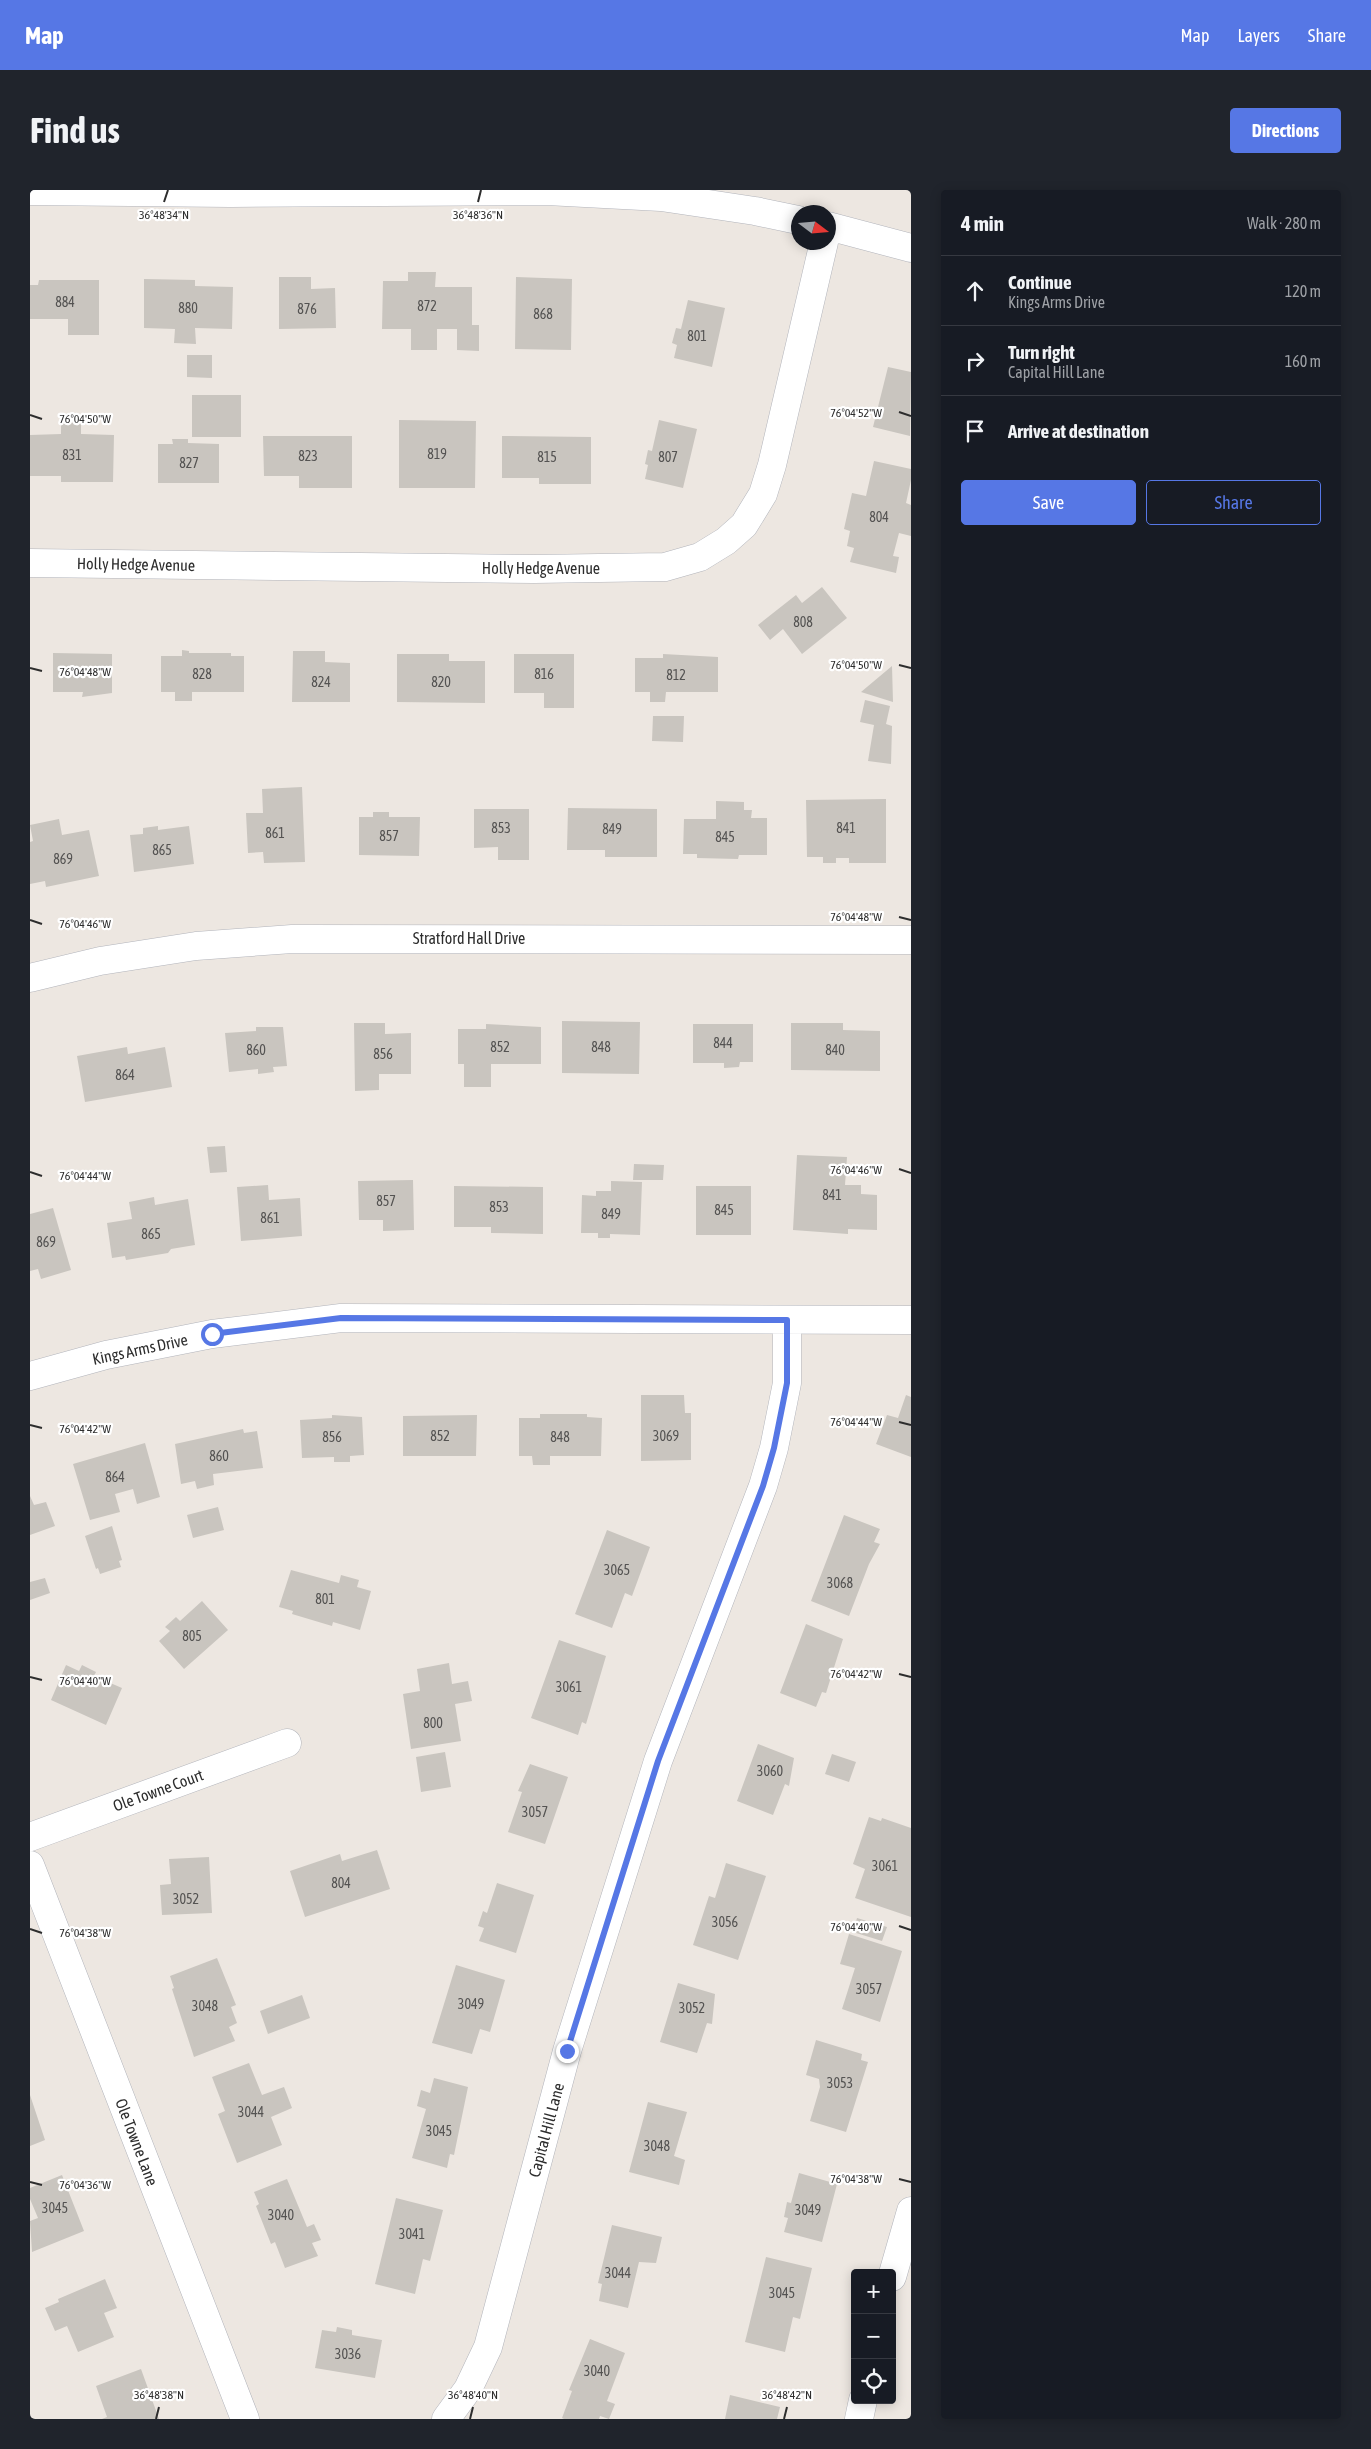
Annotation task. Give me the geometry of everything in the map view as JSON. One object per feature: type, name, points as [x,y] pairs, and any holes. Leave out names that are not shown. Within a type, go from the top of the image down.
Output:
[{"type":"street","points":[[30,192],[547,191],[661,197],[755,211],[791,219]]},
{"type":"street","points":[[836,228],[911,248]]},
{"type":"street","name":"Holly Hedge Avenue","points":[[30,563],[534,568],[666,567],[700,557],[726,541],[744,525],[763,494],[772,465],[822,250]]},
{"type":"street","name":"Stratford Hall Drive","points":[[30,978],[100,961],[196,946],[292,938],[911,940]]},
{"type":"street","name":"Kings Arms Drive","points":[[30,1376],[106,1355],[212,1334],[341,1318],[911,1320]]},
{"type":"street","name":"Capital Hill Lane","points":[[446,2419],[468,2389],[488,2347],[567,2051],[658,1761],[763,1486],[774,1448],[787,1383],[787,1320]]},
{"type":"street","name":"Ole Towne Court","points":[[30,1837],[287,1743]]},
{"type":"street","name":"Ole Towne Lane","points":[[30,1866],[245,2419]]},
{"type":"street","points":[[894,2269],[911,2211]]},
{"type":"street","points":[[859,2419],[862,2404]]},
{"type":"building","points":[[408,272],[436,272],[435,287],[472,287],[472,325],[479,325],[479,351],[457,350],[457,329],[437,329],[437,350],[411,350],[411,329],[382,329],[383,281],[408,281]]},
{"type":"building","points":[[279,277],[311,277],[311,289],[335,288],[336,328],[279,329]]},
{"type":"building","points":[[516,277],[572,279],[571,350],[515,349]]},
{"type":"building","points":[[144,279],[195,280],[195,286],[233,287],[232,329],[195,328],[196,344],[174,343],[175,329],[144,328]]},
{"type":"building","points":[[39,280],[99,280],[99,335],[68,335],[68,319],[30,319],[30,285],[38,285]]},
{"type":"building","points":[[688,300],[725,308],[712,367],[674,358],[677,345],[672,343],[676,328],[681,329]]},
{"type":"building","points":[[187,355],[212,355],[212,378],[187,377]]},
{"type":"building","points":[[888,367],[911,372],[910,436],[873,427]]},
{"type":"building","points":[[192,395],[241,395],[241,437],[192,437]]},
{"type":"building","points":[[399,420],[476,421],[475,488],[399,488]]},
{"type":"building","points":[[659,420],[697,429],[683,488],[645,479],[648,465],[645,464],[648,450],[652,451]]},
{"type":"building","points":[[61,422],[81,423],[81,434],[114,435],[113,482],[61,482],[61,476],[30,476],[30,435],[61,434]]},
{"type":"building","points":[[263,436],[352,436],[352,488],[299,488],[299,476],[264,476]]},
{"type":"building","points":[[502,436],[591,437],[591,484],[539,484],[539,478],[502,478]]},
{"type":"building","points":[[172,439],[188,439],[188,443],[219,444],[219,483],[158,483],[158,444],[173,444]]},
{"type":"building","points":[[874,461],[911,469],[911,480],[906,503],[911,505],[911,536],[899,533],[893,556],[899,557],[896,573],[850,562],[854,548],[847,546],[850,531],[844,529],[852,493],[866,496]]},
{"type":"building","points":[[822,587],[847,618],[802,654],[783,629],[770,640],[758,625],[796,595],[802,603]]},
{"type":"building","points":[[182,650],[189,651],[189,653],[231,653],[231,656],[244,656],[244,692],[192,692],[192,701],[175,701],[175,692],[161,692],[161,656],[182,656]]},
{"type":"building","points":[[293,651],[325,651],[325,662],[350,663],[350,702],[292,702]]},
{"type":"building","points":[[53,653],[112,654],[112,693],[82,697],[83,692],[53,692]]},
{"type":"building","points":[[397,654],[449,654],[449,661],[485,661],[485,703],[397,702]]},
{"type":"building","points":[[514,654],[574,654],[574,708],[544,708],[544,693],[514,693]]},
{"type":"building","points":[[663,654],[718,657],[718,692],[666,692],[665,702],[650,702],[650,692],[635,692],[635,658],[663,658]]},
{"type":"building","points":[[892,666],[893,702],[861,692]]},
{"type":"building","points":[[865,700],[890,706],[886,724],[892,726],[891,764],[868,761],[874,725],[860,722]]},
{"type":"building","points":[[653,716],[684,716],[683,742],[652,741]]},
{"type":"building","points":[[302,787],[305,862],[264,863],[263,852],[248,853],[246,813],[263,813],[262,789]]},
{"type":"building","points":[[886,799],[886,863],[849,863],[849,858],[836,858],[836,863],[823,863],[823,857],[807,857],[806,800]]},
{"type":"building","points":[[716,801],[744,802],[744,810],[752,810],[751,818],[767,818],[767,855],[739,855],[738,859],[697,858],[697,854],[683,854],[684,819],[716,819]]},
{"type":"building","points":[[568,808],[657,809],[657,857],[605,857],[605,850],[567,850]]},
{"type":"building","points":[[474,809],[529,809],[529,860],[498,860],[498,847],[474,848]]},
{"type":"building","points":[[373,812],[389,812],[389,817],[420,817],[419,856],[359,855],[359,817],[373,817]]},
{"type":"building","points":[[59,819],[62,835],[89,830],[99,876],[46,887],[45,881],[30,884],[30,842],[33,841],[30,825]]},
{"type":"building","points":[[158,826],[158,830],[189,826],[194,864],[134,872],[130,835],[143,834],[143,828]]},
{"type":"building","points":[[562,1021],[640,1022],[639,1074],[562,1073]]},
{"type":"building","points":[[354,1023],[385,1023],[385,1034],[411,1033],[411,1074],[379,1074],[379,1090],[355,1091]]},
{"type":"building","points":[[791,1023],[843,1023],[843,1030],[880,1031],[880,1071],[791,1070]]},
{"type":"building","points":[[486,1024],[541,1027],[541,1064],[491,1064],[491,1087],[464,1087],[464,1064],[458,1064],[458,1029],[486,1029]]},
{"type":"building","points":[[693,1024],[753,1024],[753,1062],[740,1062],[739,1067],[724,1068],[724,1063],[693,1063]]},
{"type":"building","points":[[256,1027],[283,1027],[287,1066],[273,1067],[274,1072],[258,1074],[258,1069],[229,1072],[225,1033],[256,1031]]},
{"type":"building","points":[[127,1047],[128,1054],[165,1047],[172,1087],[85,1102],[77,1056]]},
{"type":"building","points":[[225,1146],[227,1172],[210,1173],[207,1147]]},
{"type":"building","points":[[797,1155],[847,1157],[845,1185],[861,1185],[861,1194],[877,1195],[877,1230],[848,1229],[848,1234],[793,1230]]},
{"type":"building","points":[[634,1164],[664,1165],[663,1180],[633,1180]]},
{"type":"building","points":[[413,1180],[414,1230],[383,1231],[383,1220],[359,1220],[358,1181]]},
{"type":"building","points":[[611,1181],[642,1182],[640,1235],[610,1234],[610,1238],[598,1238],[598,1233],[581,1233],[582,1195],[596,1196],[596,1191],[611,1191]]},
{"type":"building","points":[[268,1185],[269,1200],[300,1198],[302,1236],[241,1241],[237,1187]]},
{"type":"building","points":[[454,1186],[543,1187],[543,1234],[491,1233],[491,1227],[454,1227]]},
{"type":"building","points":[[696,1186],[751,1186],[751,1235],[696,1235]]},
{"type":"building","points":[[154,1197],[155,1205],[188,1199],[195,1245],[171,1249],[168,1253],[126,1260],[125,1256],[112,1258],[107,1223],[132,1219],[129,1202]]},
{"type":"building","points":[[53,1208],[71,1270],[41,1279],[38,1269],[30,1271],[30,1214]]},
{"type":"building","points":[[641,1395],[684,1395],[685,1413],[691,1413],[691,1460],[641,1461]]},
{"type":"building","points":[[906,1395],[911,1397],[911,1457],[876,1444],[887,1415],[898,1418]]},
{"type":"building","points":[[540,1414],[587,1414],[587,1417],[602,1418],[601,1456],[550,1456],[550,1465],[533,1465],[532,1456],[519,1456],[519,1418],[540,1418]]},
{"type":"building","points":[[332,1415],[362,1417],[364,1455],[350,1456],[350,1462],[334,1462],[334,1457],[302,1458],[300,1420],[332,1418]]},
{"type":"building","points":[[477,1415],[476,1456],[403,1456],[403,1416]]},
{"type":"building","points":[[243,1429],[244,1433],[257,1431],[263,1468],[213,1474],[214,1485],[197,1489],[195,1481],[181,1484],[175,1444]]},
{"type":"building","points":[[145,1443],[160,1497],[137,1504],[133,1489],[115,1494],[120,1512],[90,1520],[73,1464]]},
{"type":"building","points":[[30,1496],[34,1505],[46,1502],[55,1526],[30,1535]]},
{"type":"building","points":[[218,1507],[224,1530],[193,1538],[187,1515]]},
{"type":"building","points":[[844,1515],[880,1529],[874,1542],[880,1544],[869,1564],[849,1616],[811,1601]]},
{"type":"building","points":[[112,1526],[122,1560],[119,1561],[121,1567],[100,1574],[98,1568],[96,1569],[85,1536]]},
{"type":"building","points":[[607,1530],[650,1547],[632,1596],[625,1593],[612,1628],[575,1614]]},
{"type":"building","points":[[291,1570],[339,1583],[341,1575],[359,1580],[357,1587],[371,1591],[360,1630],[333,1622],[332,1626],[292,1614],[293,1611],[279,1607]]},
{"type":"building","points":[[45,1578],[50,1593],[30,1600],[30,1582]]},
{"type":"building","points":[[202,1601],[228,1630],[184,1669],[159,1641],[170,1631],[165,1627],[176,1617],[180,1621]]},
{"type":"building","points":[[806,1624],[843,1639],[826,1693],[822,1692],[816,1707],[780,1693]]},
{"type":"building","points":[[559,1640],[606,1656],[586,1724],[582,1722],[578,1735],[531,1718]]},
{"type":"building","points":[[449,1663],[452,1684],[468,1681],[472,1701],[455,1704],[461,1741],[411,1749],[403,1694],[420,1691],[417,1669]]},
{"type":"building","points":[[66,1665],[79,1671],[82,1665],[96,1672],[94,1676],[122,1688],[106,1725],[51,1700]]},
{"type":"building","points":[[758,1744],[794,1758],[789,1786],[785,1784],[773,1815],[737,1801]]},
{"type":"building","points":[[445,1752],[451,1787],[421,1792],[416,1757]]},
{"type":"building","points":[[832,1754],[856,1762],[849,1782],[825,1774]]},
{"type":"building","points":[[530,1764],[568,1777],[545,1844],[508,1832],[522,1792],[518,1791]]},
{"type":"building","points":[[869,1817],[881,1821],[882,1818],[911,1828],[911,1917],[855,1898],[865,1869],[853,1864]]},
{"type":"building","points":[[377,1850],[390,1889],[305,1917],[290,1871],[340,1854],[342,1861]]},
{"type":"building","points":[[209,1857],[212,1913],[162,1915],[160,1885],[171,1884],[169,1859]]},
{"type":"building","points":[[726,1863],[766,1876],[738,1960],[693,1945],[709,1896],[715,1898]]},
{"type":"building","points":[[497,1883],[534,1895],[516,1953],[479,1941],[484,1928],[478,1926],[483,1911],[487,1913]]},
{"type":"building","points":[[857,1918],[887,1927],[882,1941],[853,1932]]},
{"type":"building","points":[[849,1934],[902,1951],[880,2022],[842,2009],[855,1968],[840,1964]]},
{"type":"building","points":[[217,1958],[236,2005],[231,2007],[237,2023],[229,2027],[235,2041],[194,2057],[172,1989],[174,1988],[170,1976]]},
{"type":"building","points":[[456,1965],[505,1980],[490,2032],[480,2029],[472,2054],[432,2043]]},
{"type":"building","points":[[678,1983],[715,1994],[712,2024],[707,2023],[697,2053],[660,2042]]},
{"type":"building","points":[[302,1995],[310,2018],[268,2034],[260,2011]]},
{"type":"building","points":[[816,2040],[862,2054],[861,2060],[868,2062],[846,2132],[810,2121],[820,2087],[819,2079],[806,2075]]},
{"type":"building","points":[[249,2063],[262,2095],[284,2087],[292,2108],[271,2117],[282,2145],[237,2163],[218,2114],[225,2111],[212,2077]]},
{"type":"building","points":[[434,2078],[468,2087],[454,2155],[450,2154],[447,2168],[412,2158],[426,2109],[417,2106],[421,2090],[430,2093]]},
{"type":"building","points":[[30,2095],[45,2140],[30,2146]]},
{"type":"building","points":[[648,2102],[687,2112],[674,2156],[685,2160],[679,2185],[629,2172]]},
{"type":"building","points":[[799,2173],[837,2184],[822,2242],[784,2232],[788,2218],[784,2217],[787,2202],[791,2203]]},
{"type":"building","points":[[62,2175],[84,2231],[32,2252],[30,2221],[38,2218],[30,2199],[30,2188]]},
{"type":"building","points":[[287,2179],[307,2227],[314,2224],[321,2240],[312,2243],[318,2256],[285,2268],[275,2242],[271,2244],[256,2206],[259,2204],[254,2192]]},
{"type":"building","points":[[396,2198],[443,2210],[430,2261],[423,2259],[415,2294],[375,2284]]},
{"type":"building","points":[[612,2225],[662,2237],[656,2263],[639,2262],[628,2308],[599,2301],[602,2284],[598,2283]]},
{"type":"building","points":[[766,2257],[812,2268],[800,2319],[793,2317],[785,2352],[745,2342]]},
{"type":"building","points":[[105,2279],[117,2308],[104,2313],[114,2337],[78,2352],[67,2326],[55,2331],[45,2308],[59,2302],[58,2299]]},
{"type":"building","points":[[337,2327],[352,2330],[352,2335],[382,2340],[375,2378],[315,2368],[322,2330],[336,2332]]},
{"type":"building","points":[[590,2339],[625,2353],[607,2401],[615,2404],[609,2419],[600,2416],[599,2419],[564,2419],[562,2418],[572,2391],[569,2390]]},
{"type":"building","points":[[141,2369],[159,2419],[102,2419],[107,2417],[96,2386]]},
{"type":"building","points":[[730,2395],[780,2407],[777,2419],[725,2419]]},
{"type":"route","points":[[212,1334],[341,1318],[787,1320],[787,1383],[774,1448],[763,1486],[658,1761],[567,2051]]}]
